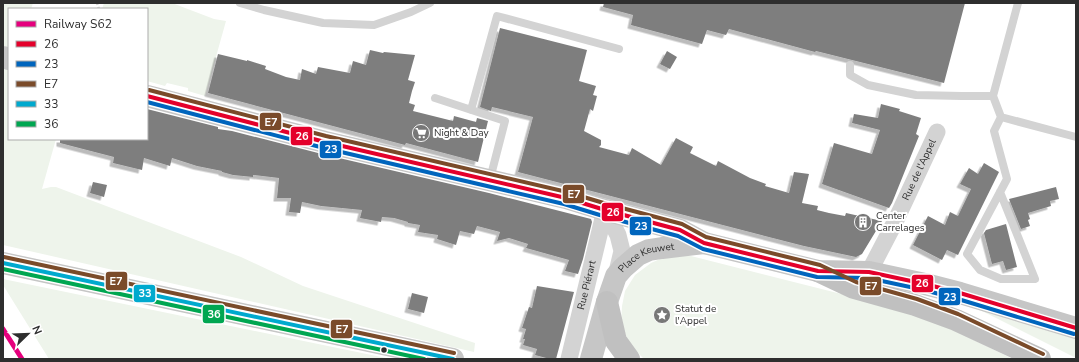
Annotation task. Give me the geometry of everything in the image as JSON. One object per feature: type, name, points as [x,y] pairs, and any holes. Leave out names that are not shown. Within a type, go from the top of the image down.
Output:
[{"type":"highway","points":[[818,271],[854,288],[915,305],[956,320],[1040,359]]},
{"type":"highway","points":[[606,302],[616,341],[629,359]]},
{"type":"main road","points":[[148,96],[325,142],[566,198],[680,230],[704,243],[818,271],[868,272],[960,293],[1076,328]]},
{"type":"main road","name":"Place Keuwet","points":[[592,359],[606,302],[616,276],[623,268],[638,255],[649,250],[704,243]]},
{"type":"main road","points":[[13,265],[453,359]]},
{"type":"street","name":"Rue de l'Appel","points":[[868,272],[895,222],[938,132]]},
{"type":"street","name":"Place Keuwet","points":[[605,210],[618,235],[622,251],[616,276]]},
{"type":"street","name":"Rue Piérart","points":[[569,359],[605,210]]},
{"type":"lane","points":[[240,3],[323,23],[374,25],[430,3]]},
{"type":"lane","points":[[1000,192],[1035,279],[1001,279],[980,270],[967,254],[1000,192],[1007,179],[994,131],[1001,117],[993,96],[1018,3]]},
{"type":"lane","points":[[471,110],[497,16],[619,49]]},
{"type":"lane","points":[[850,65],[850,75],[868,85],[916,95],[993,96]]},
{"type":"lane","points":[[435,98],[505,121],[490,180]]},
{"type":"lane","points":[[1001,117],[1076,137]]},
{"type":"shaded area","points":[[3,3],[33,3],[31,8],[8,8],[8,140],[56,140],[42,189],[56,187],[241,257],[303,286],[475,343],[474,352],[3,245]]},
{"type":"shaded area","points":[[104,3],[172,3],[214,19],[226,21],[205,96],[188,91],[188,88],[167,83],[165,86],[148,81],[148,8],[102,8]]},
{"type":"shaded area","points":[[669,255],[691,256],[889,306],[951,329],[1013,359],[644,359],[631,346],[621,325],[622,306],[625,291],[635,275],[651,263]]},
{"type":"shaded area","points":[[3,279],[391,359],[49,359],[3,285]]},
{"type":"shaded area","points":[[964,302],[1076,337],[1076,358]]},
{"type":"building","points":[[604,3],[965,3],[944,83],[816,51],[815,52],[729,29],[726,35],[707,30],[702,44],[631,25],[633,15],[603,7]]},
{"type":"building","points":[[500,28],[587,50],[579,81],[596,86],[593,95],[597,96],[593,111],[590,109],[584,131],[601,140],[601,145],[599,147],[629,155],[632,148],[661,165],[676,138],[693,147],[690,153],[716,166],[718,161],[750,178],[766,184],[765,186],[789,193],[794,172],[809,174],[802,203],[818,206],[817,210],[829,213],[845,216],[846,213],[882,221],[862,254],[856,257],[804,246],[518,172],[533,117],[492,107],[491,111],[480,107]]},
{"type":"building","points":[[370,50],[383,53],[415,55],[408,80],[415,82],[409,103],[415,105],[413,111],[453,121],[454,116],[476,122],[477,118],[488,121],[478,162],[406,143],[405,145],[208,93],[218,54],[247,60],[266,66],[265,69],[286,77],[300,80],[302,69],[316,74],[318,67],[350,73],[353,61],[366,65]]},
{"type":"building","points":[[667,51],[677,57],[670,69],[660,64]]},
{"type":"building","points":[[881,104],[900,109],[899,111],[921,118],[916,134],[919,136],[889,208],[822,184],[834,143],[872,154],[880,130],[852,123],[854,114],[878,118]]},
{"type":"building","points":[[148,109],[218,127],[218,129],[232,131],[322,154],[489,193],[591,219],[592,222],[578,274],[565,271],[569,260],[526,248],[528,244],[509,238],[497,241],[500,232],[477,226],[474,234],[460,231],[456,245],[437,239],[438,235],[418,232],[420,225],[394,218],[382,217],[381,222],[360,218],[362,210],[321,206],[302,202],[300,213],[289,212],[291,198],[277,198],[279,178],[253,175],[253,177],[233,175],[172,158],[170,166],[144,158],[142,170],[113,163],[114,157],[60,143],[60,140],[148,140]]},
{"type":"building","points":[[984,163],[999,172],[958,255],[947,250],[942,260],[913,245],[928,216],[945,225],[950,212],[958,216],[971,189],[960,184],[969,168],[978,174]]},
{"type":"building","points":[[93,182],[107,185],[104,197],[90,193]]},
{"type":"building","points":[[1056,187],[1059,199],[1050,201],[1051,206],[1028,213],[1030,226],[1021,229],[1009,199]]},
{"type":"building","points":[[1006,224],[1017,267],[1006,270],[1003,261],[992,264],[984,233],[986,230]]},
{"type":"building","points":[[537,286],[574,292],[556,359],[535,355],[537,349],[523,345],[526,329],[522,328],[529,307],[532,308]]},
{"type":"building","points":[[412,293],[428,297],[424,313],[408,309]]},
{"type":"rail line","name":"S62","points":[[3,329],[22,359]]},
{"type":"transit line","name":"E7","points":[[149,90],[326,136],[567,192],[682,224],[706,237],[820,265],[856,282],[917,299],[958,314],[1043,354]]},
{"type":"transit line","name":"26","points":[[148,96],[325,142],[566,198],[680,230],[704,243],[818,271],[869,272],[925,284],[1076,328]]},
{"type":"transit line","name":"23","points":[[148,102],[324,148],[564,204],[678,236],[703,249],[817,277],[868,278],[924,290],[1074,334]]},
{"type":"transit line","name":"E7","points":[[4,257],[454,353]]},
{"type":"transit line","name":"33","points":[[3,263],[453,359]]},
{"type":"transit line","name":"36","points":[[3,269],[424,359]]},
{"type":"place","name":"Night & Day","points":[[421,133]]},
{"type":"place","name":"Center Carrelages","points":[[863,222]]},
{"type":"place","name":"Statut de l'Appel","points":[[662,315]]}]
